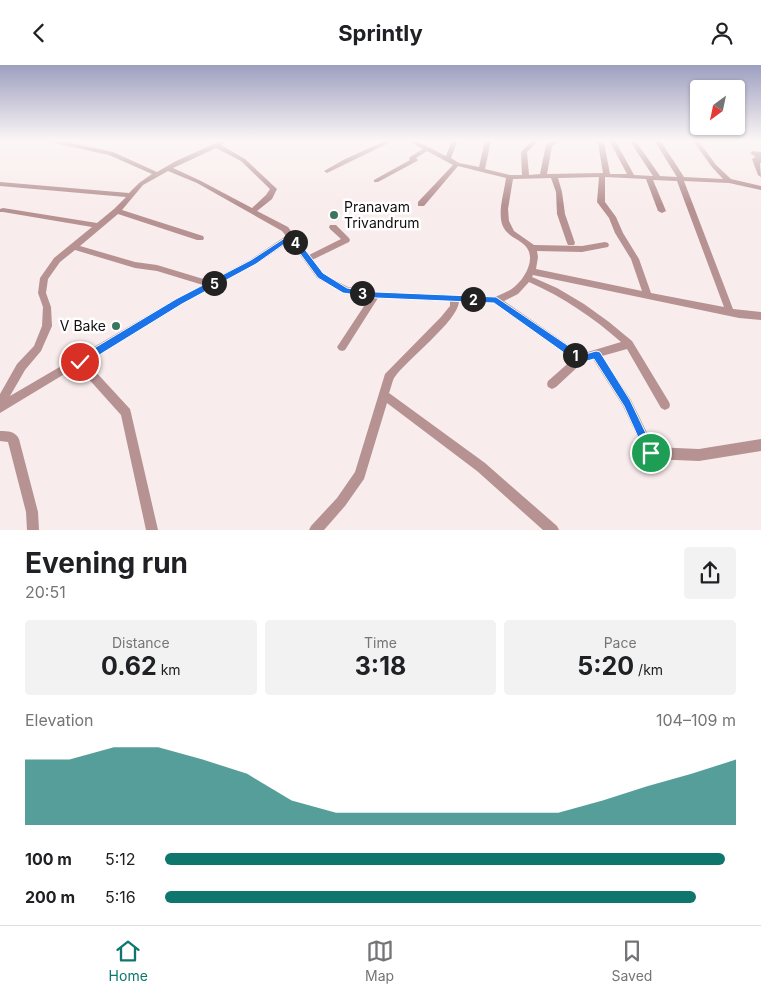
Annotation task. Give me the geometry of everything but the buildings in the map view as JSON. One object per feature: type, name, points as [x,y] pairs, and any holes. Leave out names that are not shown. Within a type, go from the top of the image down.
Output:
[{"type":"street","points":[[134,162],[157,174]]},
{"type":"street","points":[[0,404],[21,367],[38,348],[47,326],[47,307],[42,293],[44,278],[57,260],[117,211],[141,184],[181,162]]},
{"type":"street","points":[[245,162],[274,189],[269,197],[252,211]]},
{"type":"street","points":[[327,171],[344,162]]},
{"type":"street","points":[[376,181],[412,162]]},
{"type":"street","points":[[451,162],[481,171],[510,177],[604,175],[729,181],[761,188]]},
{"type":"street","points":[[481,171],[483,162]]},
{"type":"street","points":[[525,162],[526,177]]},
{"type":"street","points":[[543,177],[546,162]]},
{"type":"street","points":[[603,162],[604,175],[601,202],[635,259],[648,295]]},
{"type":"street","points":[[624,162],[632,177]]},
{"type":"street","points":[[647,162],[658,178]]},
{"type":"street","points":[[670,162],[681,179],[730,312]]},
{"type":"street","points":[[711,162],[729,181]]},
{"type":"street","points":[[757,162],[761,175]]},
{"type":"street","points":[[421,204],[457,164]]},
{"type":"street","points":[[168,168],[199,182],[285,229],[320,275],[352,292],[376,295],[496,300],[518,290],[534,262],[534,254],[531,248],[508,229],[504,219],[510,177]]},
{"type":"street","points":[[554,177],[559,192],[561,214],[571,243]]},
{"type":"street","points":[[649,178],[662,211]]},
{"type":"street","points":[[0,184],[131,195]]},
{"type":"street","points":[[3,210],[98,226]]},
{"type":"street","points":[[117,211],[200,238]]},
{"type":"street","points":[[307,259],[346,240],[333,227]]},
{"type":"street","points":[[0,408],[179,301],[254,262],[291,236]]},
{"type":"street","points":[[531,248],[582,249],[605,245]]},
{"type":"street","points":[[75,247],[135,265],[156,268],[211,285]]},
{"type":"street","points":[[528,274],[648,295],[730,312],[761,316]]},
{"type":"street","points":[[528,274],[606,325],[629,345],[665,405]]},
{"type":"street","points":[[342,347],[376,295]]},
{"type":"street","points":[[315,530],[341,502],[360,475],[389,377],[444,320],[454,307],[456,298]]},
{"type":"street","points":[[496,300],[580,359]]},
{"type":"street","points":[[552,384],[580,359],[629,345]]},
{"type":"street","points":[[596,355],[627,403],[651,453],[699,455],[761,445]]},
{"type":"street","points":[[90,373],[126,413],[152,530]]},
{"type":"street","points":[[384,395],[482,467],[553,530]]},
{"type":"street","points":[[0,436],[9,436],[13,439],[32,512],[33,530]]},
{"type":"place","name":"Pranavam Trivandrum","points":[[334,215]]},
{"type":"place","name":"V Bake","points":[[116,326]]},
{"type":"route","points":[[80,362],[179,301],[254,262],[291,236],[320,275],[346,290],[376,295],[496,300],[580,359],[596,355],[627,403],[651,453]]}]
